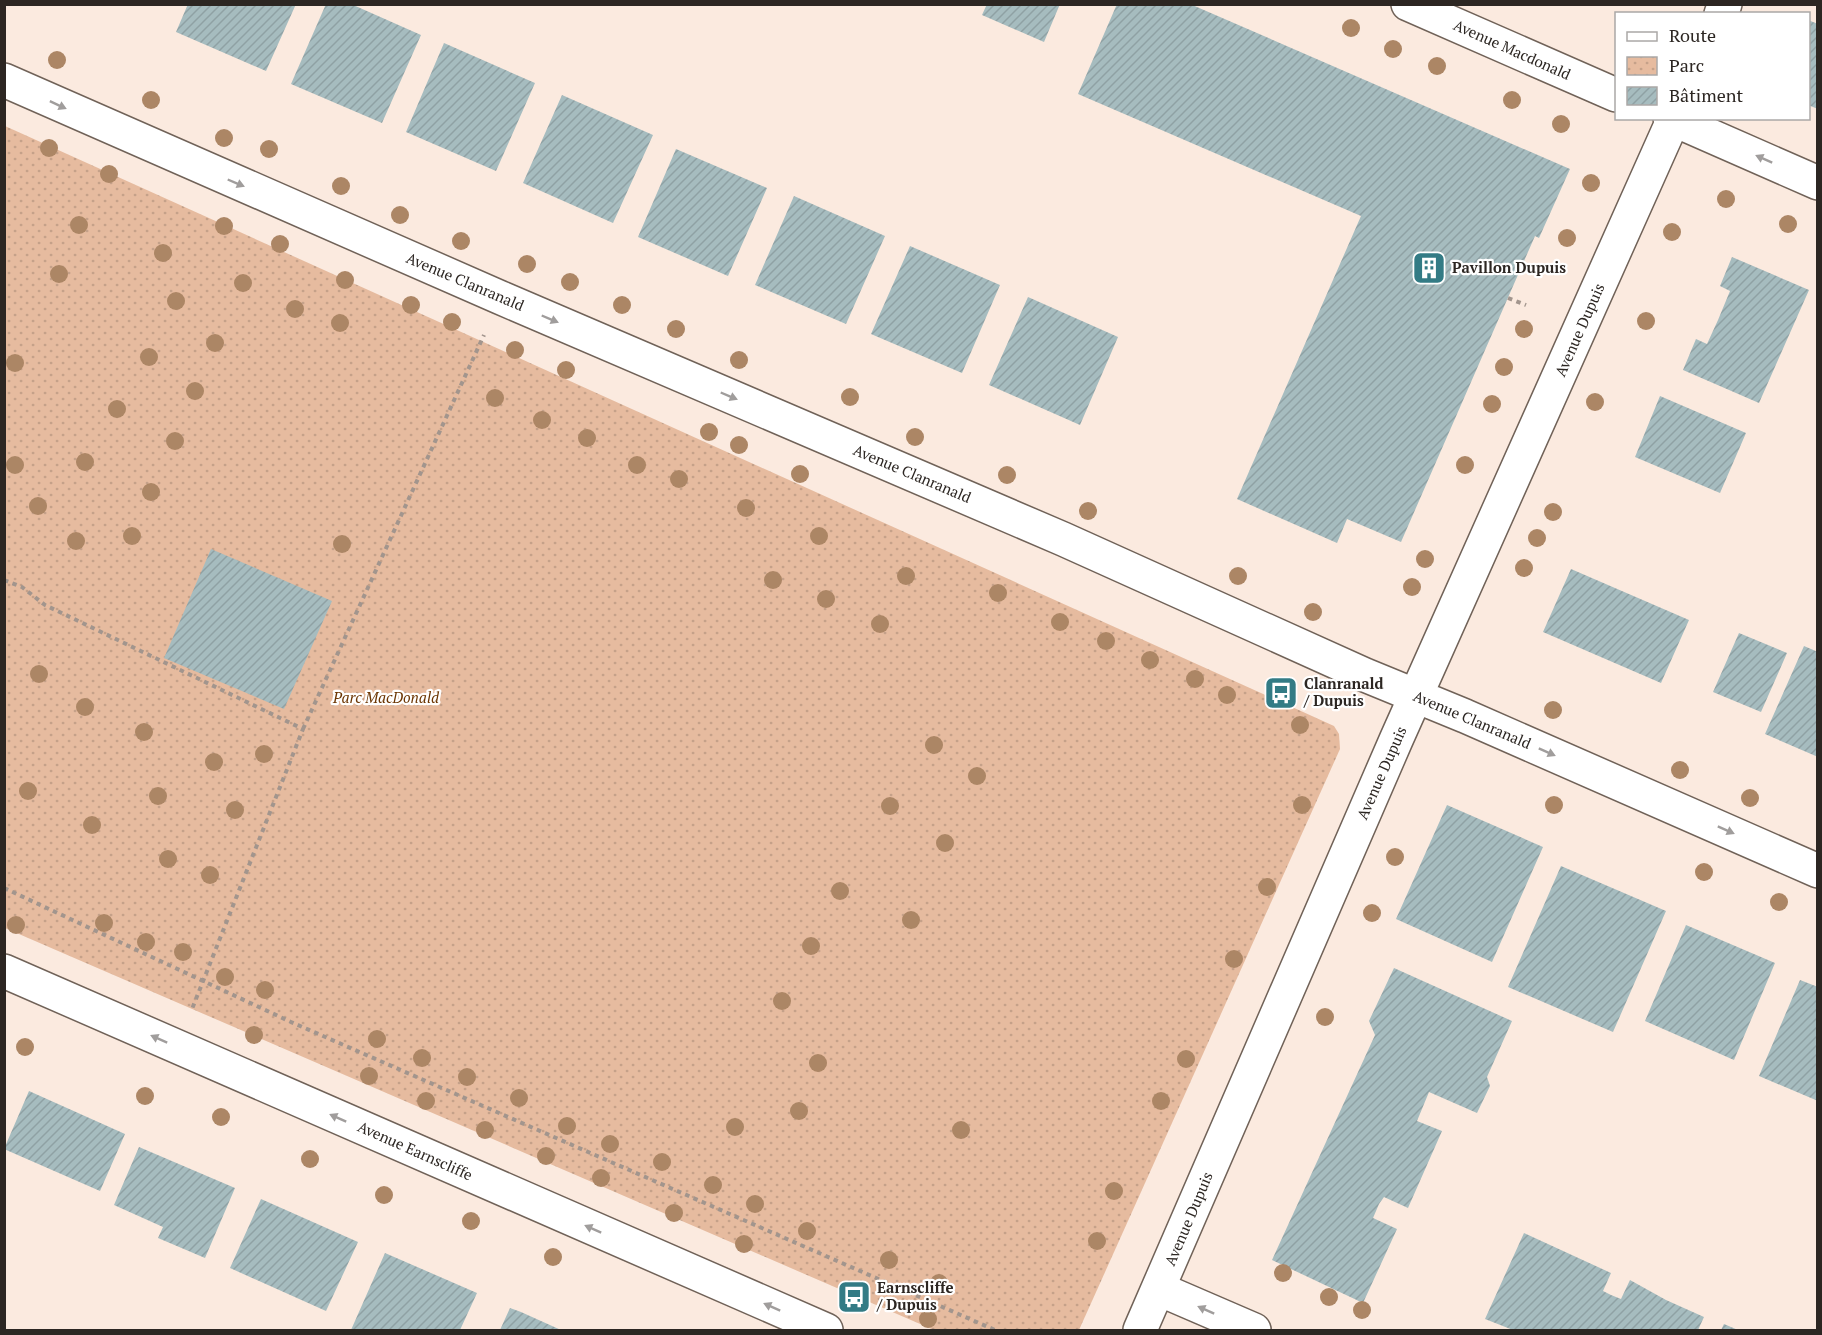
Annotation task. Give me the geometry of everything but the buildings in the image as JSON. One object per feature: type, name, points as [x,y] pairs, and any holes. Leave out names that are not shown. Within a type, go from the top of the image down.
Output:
[{"type":"street","name":"Avenue Macdonald","points":[[1408,4],[1615,94]]},
{"type":"street","name":"Avenue Clanranald","points":[[4,80],[488,292],[1063,539],[1354,670],[1818,871]]},
{"type":"street","name":"Avenue Dupuis","points":[[1140,1330],[1416,696],[1673,120]]},
{"type":"street","points":[[1675,120],[1818,183]]},
{"type":"street","name":"Avenue Earnscliffe","points":[[4,971],[826,1330]]},
{"type":"street","points":[[1159,1289],[1254,1330]]},
{"type":"path","points":[[1508,298],[1526,306]]},
{"type":"path","points":[[192,1011],[303,729],[486,331]]},
{"type":"path","points":[[4,580],[22,587],[45,605],[303,729]]},
{"type":"path","points":[[4,888],[324,1036],[994,1330]]},
{"type":"green space","name":"Parc MacDonald","points":[[5,126],[1334,726],[1339,734],[1340,749],[1079,1330],[934,1330],[5,928]]},
{"type":"place","name":"Pavillon Dupuis","points":[[1429,268]]},
{"type":"place","name":"Clanranald / Dupuis","points":[[1281,693]]},
{"type":"place","name":"Earnscliffe / Dupuis","points":[[854,1297]]}]
